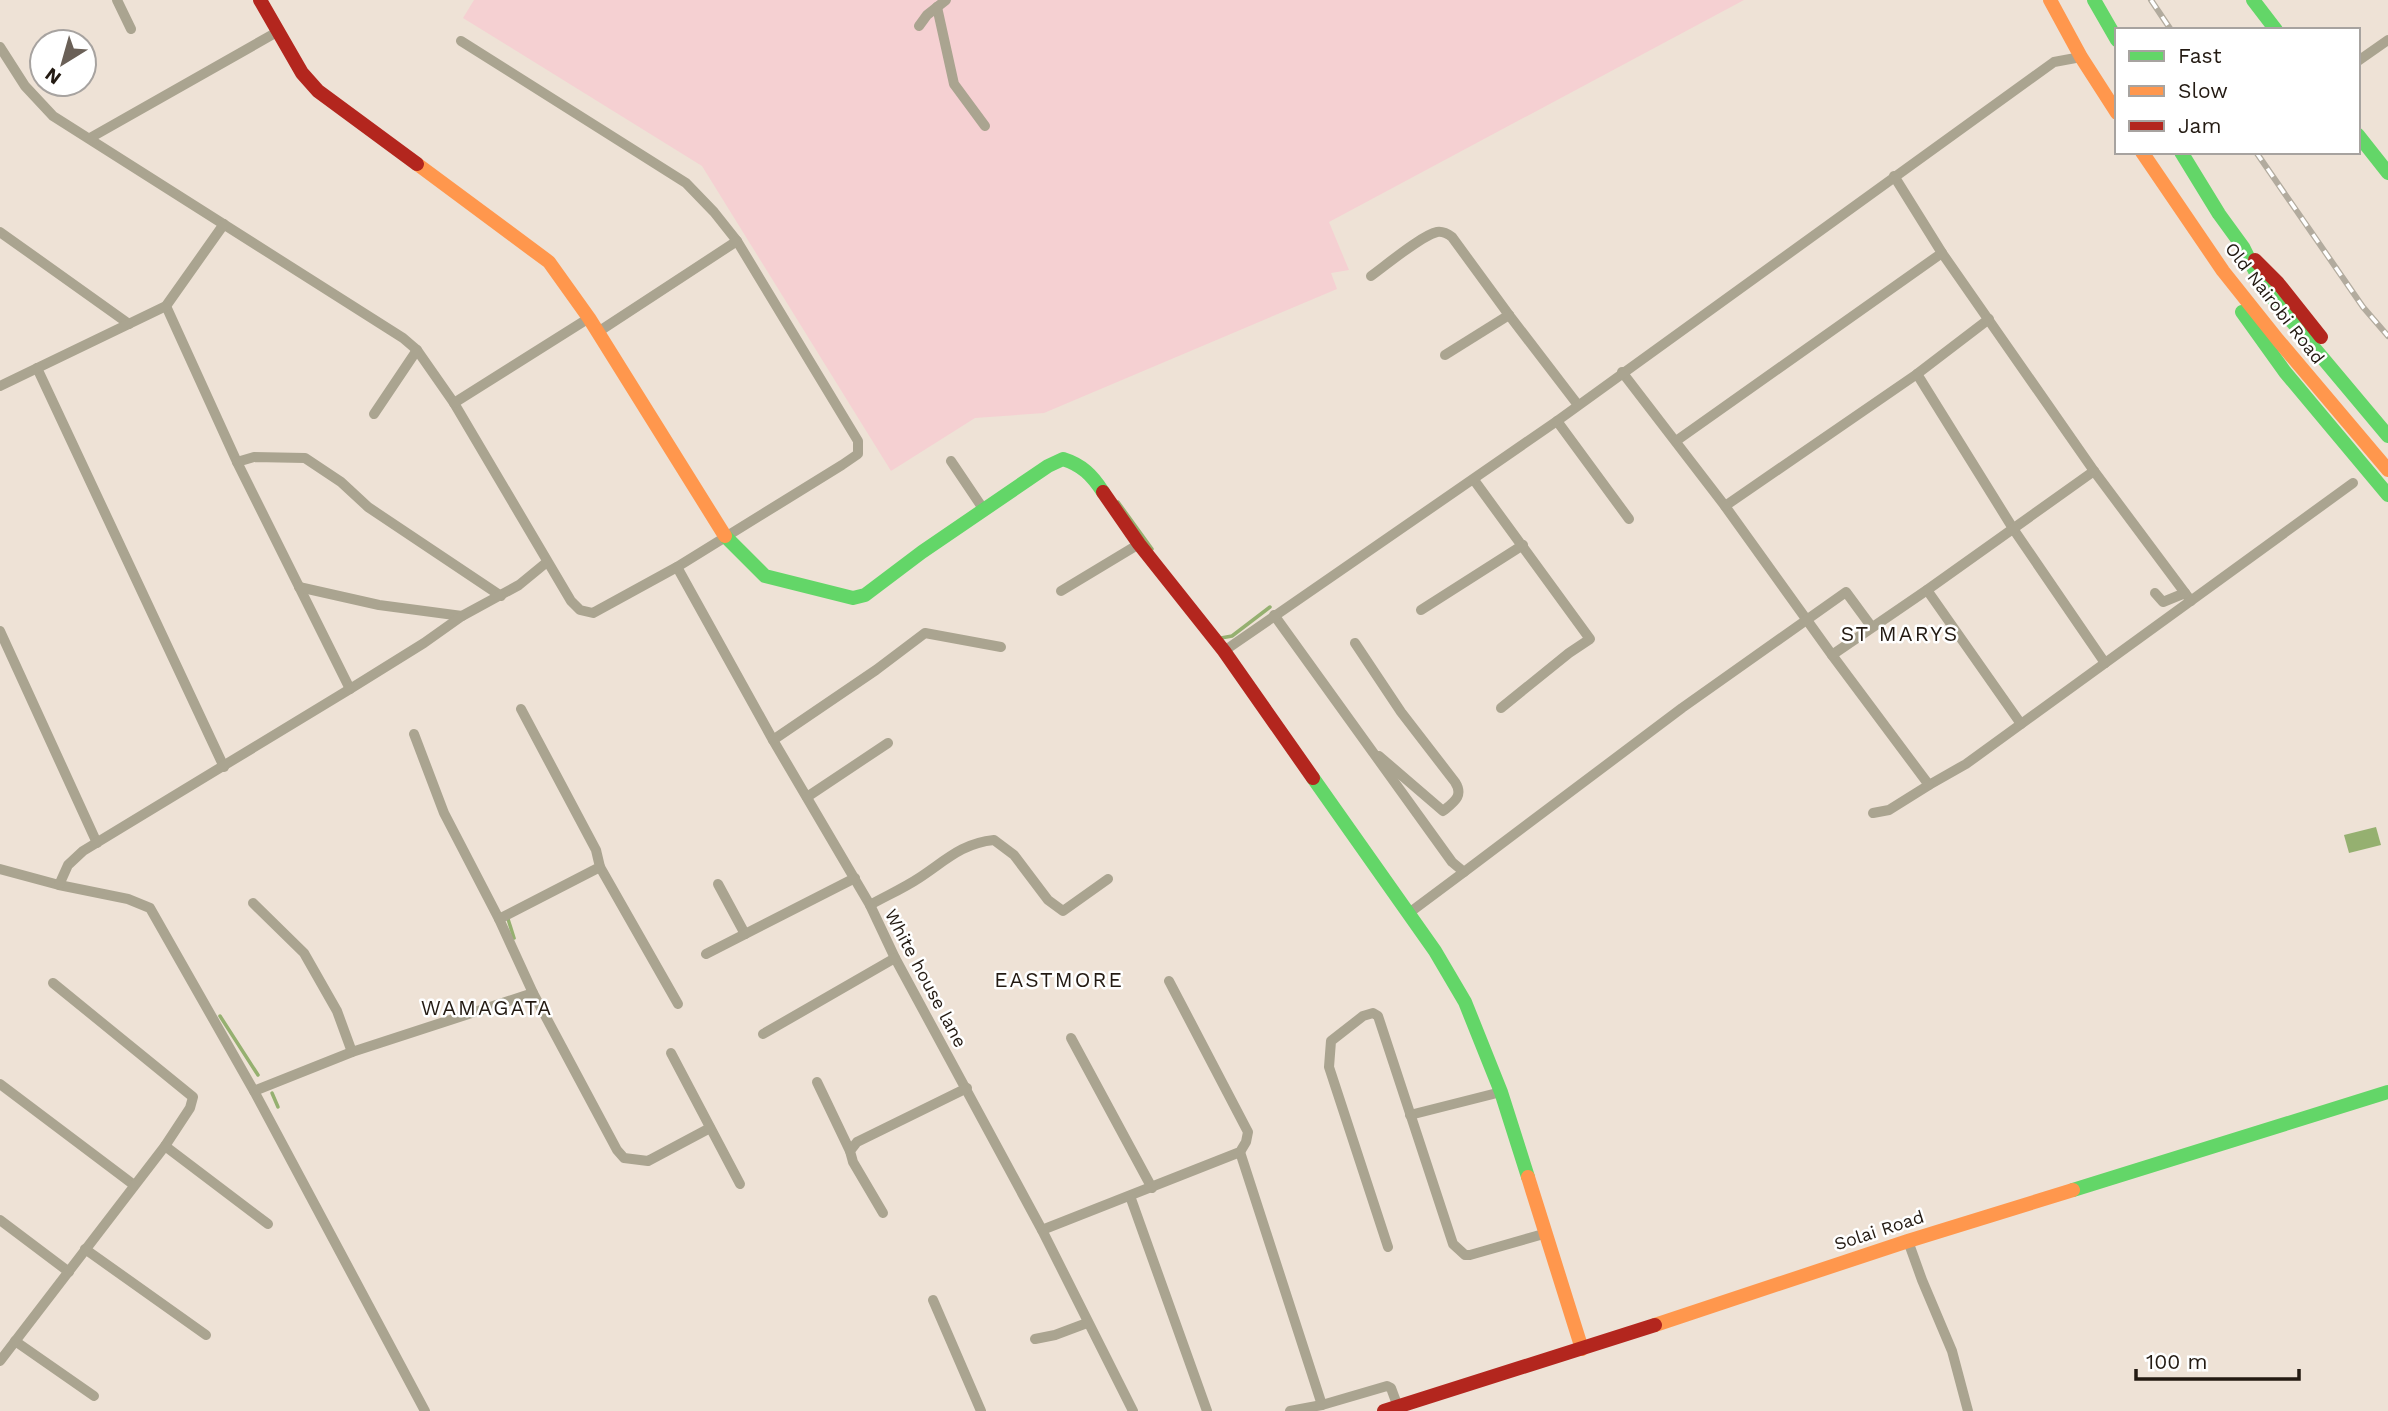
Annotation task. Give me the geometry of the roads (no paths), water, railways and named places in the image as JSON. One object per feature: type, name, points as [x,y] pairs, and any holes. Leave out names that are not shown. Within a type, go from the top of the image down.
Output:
[{"type":"main road","points":[[260,0],[302,73],[318,91],[549,262],[598,332],[725,536],[765,576],[853,598],[865,594],[1048,466],[1063,459],[1078,464],[1092,476],[1139,544],[1224,651],[1435,951],[1465,1002],[1502,1092],[1582,1349]]},
{"type":"main road","points":[[2050,0],[2081,57],[2115,110]]},
{"type":"main road","points":[[2094,0],[2115,37]]},
{"type":"main road","points":[[2253,0],[2274,28]]},
{"type":"main road","points":[[2360,138],[2388,173]]},
{"type":"main road","name":"Old Nairobi Road","points":[[2143,154],[2223,271],[2388,470]]},
{"type":"main road","name":"Old Nairobi Road","points":[[2182,154],[2219,215],[2243,247],[2263,287],[2388,436]]},
{"type":"main road","points":[[2243,247],[2278,283],[2388,417]]},
{"type":"main road","points":[[2223,271],[2242,312],[2265,345],[2388,495]]},
{"type":"main road","name":"Solai Road","points":[[1391,1409],[1908,1241],[2388,1092]]},
{"type":"street","points":[[117,0],[131,29]]},
{"type":"street","points":[[919,26],[927,15],[946,0]]},
{"type":"street","points":[[937,7],[954,84],[985,126]]},
{"type":"street","points":[[90,138],[277,32]]},
{"type":"street","points":[[2360,60],[2388,40]]},
{"type":"street","points":[[0,47],[35,100],[53,116],[417,349],[454,403],[570,601],[580,610],[593,613],[677,567],[858,454],[858,441],[737,241],[686,183],[461,41]]},
{"type":"street","points":[[1224,651],[1474,480],[2054,62],[2081,57]]},
{"type":"street","points":[[1894,176],[1942,253],[2094,471],[2188,597]]},
{"type":"street","points":[[0,386],[166,306],[224,224]]},
{"type":"street","points":[[0,232],[129,324]]},
{"type":"street","points":[[1371,276],[1426,237],[1437,232],[1446,233],[1461,245],[1509,315],[1578,405]]},
{"type":"street","points":[[598,332],[737,241]]},
{"type":"street","points":[[1676,441],[1942,253]]},
{"type":"street","points":[[166,306],[237,462],[350,690]]},
{"type":"street","points":[[1445,355],[1509,315]]},
{"type":"street","points":[[454,403],[589,318]]},
{"type":"street","points":[[1726,506],[1917,374],[1989,320]]},
{"type":"street","points":[[374,414],[417,349]]},
{"type":"street","points":[[37,368],[224,767]]},
{"type":"street","points":[[1622,372],[1726,506],[1929,785]]},
{"type":"street","points":[[1917,374],[2014,530],[2105,663]]},
{"type":"street","points":[[1557,421],[1629,519]]},
{"type":"street","points":[[237,462],[254,457],[305,458],[341,482],[368,507],[501,596]]},
{"type":"street","points":[[951,461],[984,510]]},
{"type":"street","points":[[1832,655],[2014,530],[2094,471]]},
{"type":"street","points":[[1474,480],[1590,639],[1501,708]]},
{"type":"street","points":[[1873,813],[1889,810],[1966,764],[2105,663],[2188,597],[2353,483]]},
{"type":"street","points":[[1060,591],[1139,544]]},
{"type":"street","points":[[1421,610],[1523,545]]},
{"type":"street","points":[[59,885],[68,865],[83,851],[350,690],[462,616],[519,585],[547,562]]},
{"type":"street","name":"White house lane","points":[[677,567],[773,740],[870,905],[895,958],[1042,1230],[1133,1411]]},
{"type":"street","points":[[299,587],[379,605],[462,616]]},
{"type":"street","points":[[1927,590],[2021,723]]},
{"type":"street","points":[[1409,914],[1682,708],[1846,592],[1871,626]]},
{"type":"street","points":[[2155,593],[2163,601],[2188,597]]},
{"type":"street","points":[[1273,615],[1452,862],[1464,872]]},
{"type":"street","points":[[0,631],[97,842]]},
{"type":"street","points":[[773,740],[925,633],[1001,647]]},
{"type":"street","points":[[1355,643],[1401,712],[1460,789],[1460,795],[1443,811],[1363,741]]},
{"type":"street","points":[[521,709],[596,850],[600,867],[678,1004]]},
{"type":"street","points":[[414,734],[444,813],[499,919],[533,993],[617,1150],[624,1158],[648,1161],[710,1128]]},
{"type":"street","points":[[807,797],[888,743]]},
{"type":"street","points":[[870,905],[916,880],[966,846],[977,842],[994,841],[1014,855],[1048,900],[1063,911],[1108,879]]},
{"type":"street","points":[[499,919],[600,867]]},
{"type":"street","points":[[0,869],[59,885],[128,899],[150,908],[254,1091],[425,1411]]},
{"type":"street","points":[[706,954],[855,878]]},
{"type":"street","points":[[718,884],[745,934]]},
{"type":"street","points":[[253,903],[304,953],[337,1011],[352,1052]]},
{"type":"street","points":[[763,1034],[895,958]]},
{"type":"street","points":[[1042,1230],[1240,1152],[1246,1143],[1248,1132],[1169,981]]},
{"type":"street","points":[[1,1358],[165,1146],[190,1108],[193,1097],[53,983]]},
{"type":"street","points":[[254,1091],[352,1052],[533,993]]},
{"type":"street","points":[[1388,1247],[1329,1067],[1331,1041],[1363,1016],[1373,1013],[1378,1016],[1453,1244],[1470,1255],[1547,1233]]},
{"type":"street","points":[[1071,1038],[1152,1188]]},
{"type":"street","points":[[671,1053],[740,1184]]},
{"type":"street","points":[[817,1082],[853,1162],[883,1213]]},
{"type":"street","points":[[0,1084],[134,1185]]},
{"type":"street","points":[[850,1151],[857,1142],[967,1088]]},
{"type":"street","points":[[1410,1115],[1502,1092]]},
{"type":"street","points":[[165,1146],[268,1224]]},
{"type":"street","points":[[1240,1152],[1322,1405]]},
{"type":"street","points":[[1130,1196],[1207,1411]]},
{"type":"street","points":[[0,1220],[69,1272]]},
{"type":"street","points":[[1908,1241],[1952,1351],[1968,1411]]},
{"type":"street","points":[[85,1249],[206,1335]]},
{"type":"street","points":[[933,1300],[981,1411]]},
{"type":"street","points":[[1035,1339],[1087,1323]]},
{"type":"street","points":[[15,1340],[94,1396]]},
{"type":"street","points":[[1290,1411],[1322,1405],[1387,1386],[1391,1388],[1391,1409]]},
{"type":"waterway","points":[[1118,502],[1152,549]]},
{"type":"waterway","points":[[1221,638],[1232,636],[1270,607]]},
{"type":"waterway","points":[[508,919],[514,938]]},
{"type":"waterway","points":[[220,1016],[258,1075]]},
{"type":"waterway","points":[[272,1093],[278,1107]]},
{"type":"railway","points":[[2151,0],[2170,28]]},
{"type":"railway","points":[[2257,154],[2363,307],[2388,336]]},
{"type":"district","name":"ST MARYS","points":[[1900,633]]},
{"type":"district","name":"EASTMORE","points":[[1059,979]]},
{"type":"district","name":"WAMAGATA","points":[[487,1007]]}]
